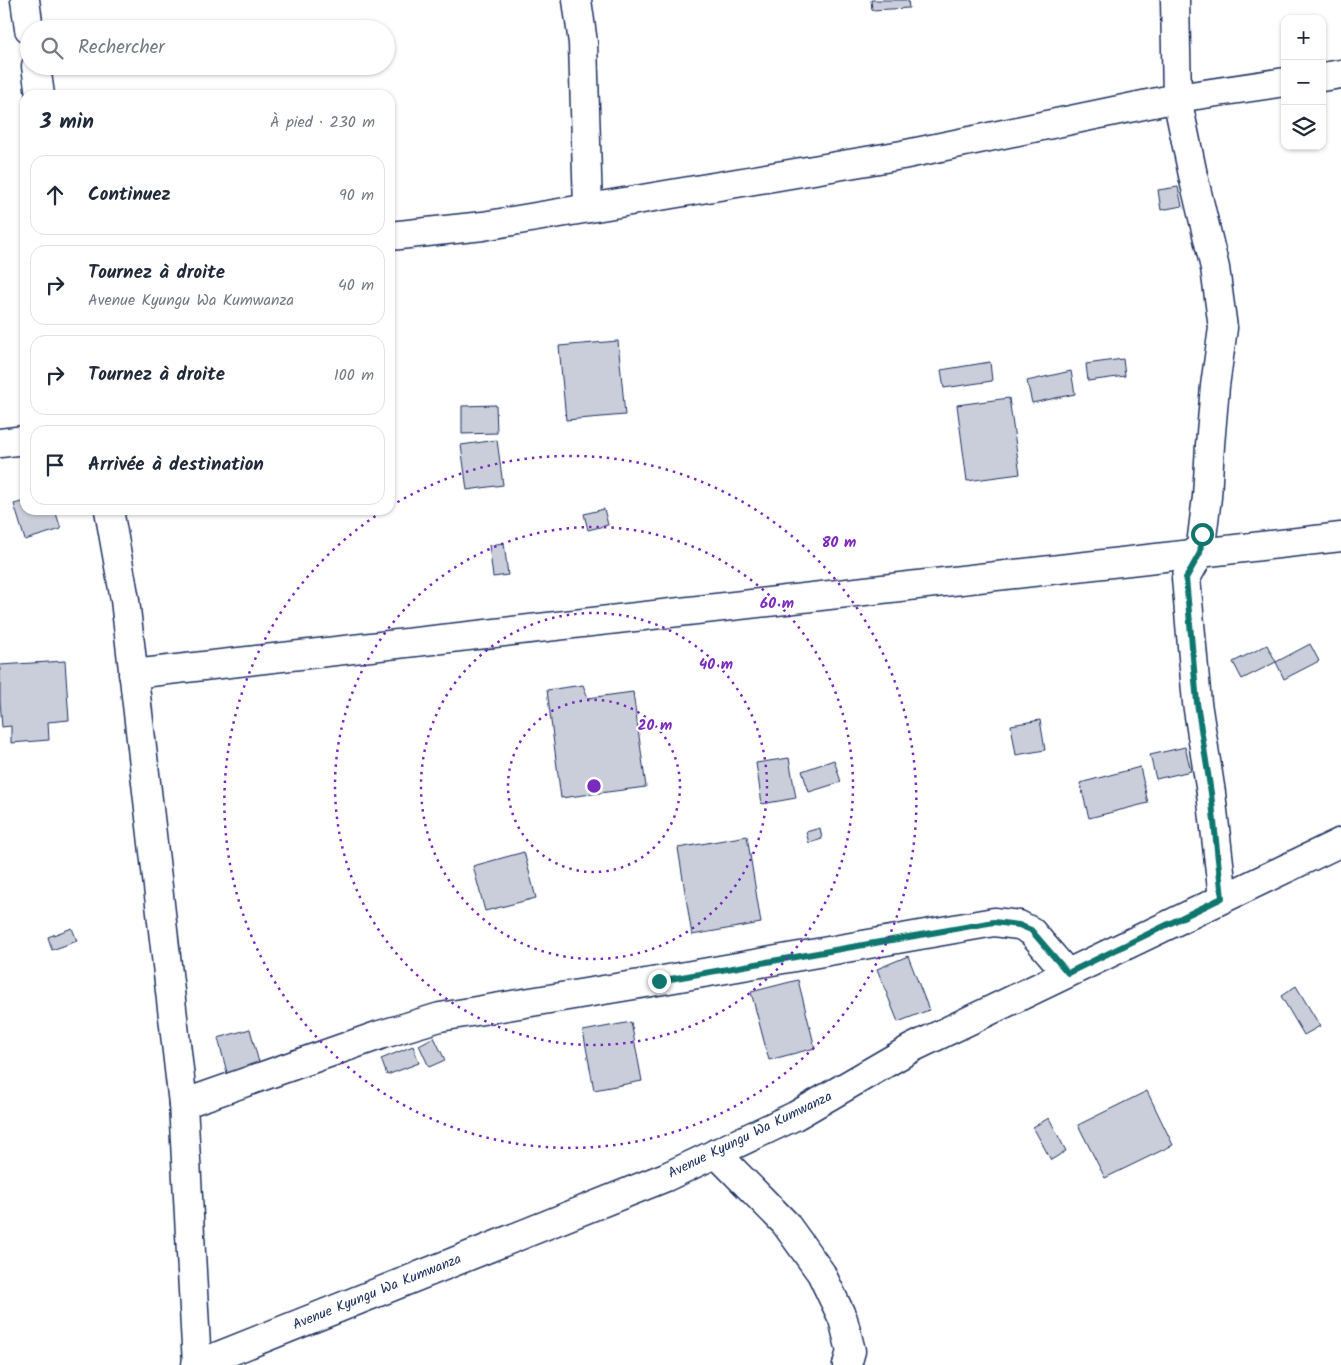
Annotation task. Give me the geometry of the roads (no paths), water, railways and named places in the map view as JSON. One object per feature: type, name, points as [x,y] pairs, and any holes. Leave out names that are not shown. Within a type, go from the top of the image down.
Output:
[{"type":"street","points":[[25,0],[28,20]]},
{"type":"street","points":[[576,0],[583,43],[588,208]]},
{"type":"street","points":[[1175,0],[1177,98],[1215,268],[1223,328],[1215,386],[1207,497],[1200,553],[1186,578],[1197,703],[1211,793],[1222,898]]},
{"type":"street","points":[[1326,76],[1341,74]]},
{"type":"street","points":[[37,75],[39,90]]},
{"type":"street","points":[[395,235],[482,226],[902,155],[1177,98],[1281,83]]},
{"type":"street","points":[[0,443],[20,441]]},
{"type":"street","points":[[110,515],[125,600],[183,1104],[196,1365]]},
{"type":"street","points":[[134,674],[1341,537]]},
{"type":"street","name":"Avenue Kyungu Wa Kumwanza","points":[[196,1365],[666,1177],[794,1116],[912,1048],[1341,842]]},
{"type":"street","points":[[183,1104],[380,1035],[440,1018],[994,922],[1019,925],[1031,930],[1068,973]]},
{"type":"street","points":[[716,1153],[785,1223],[821,1273],[843,1319],[851,1351],[847,1365]]}]
